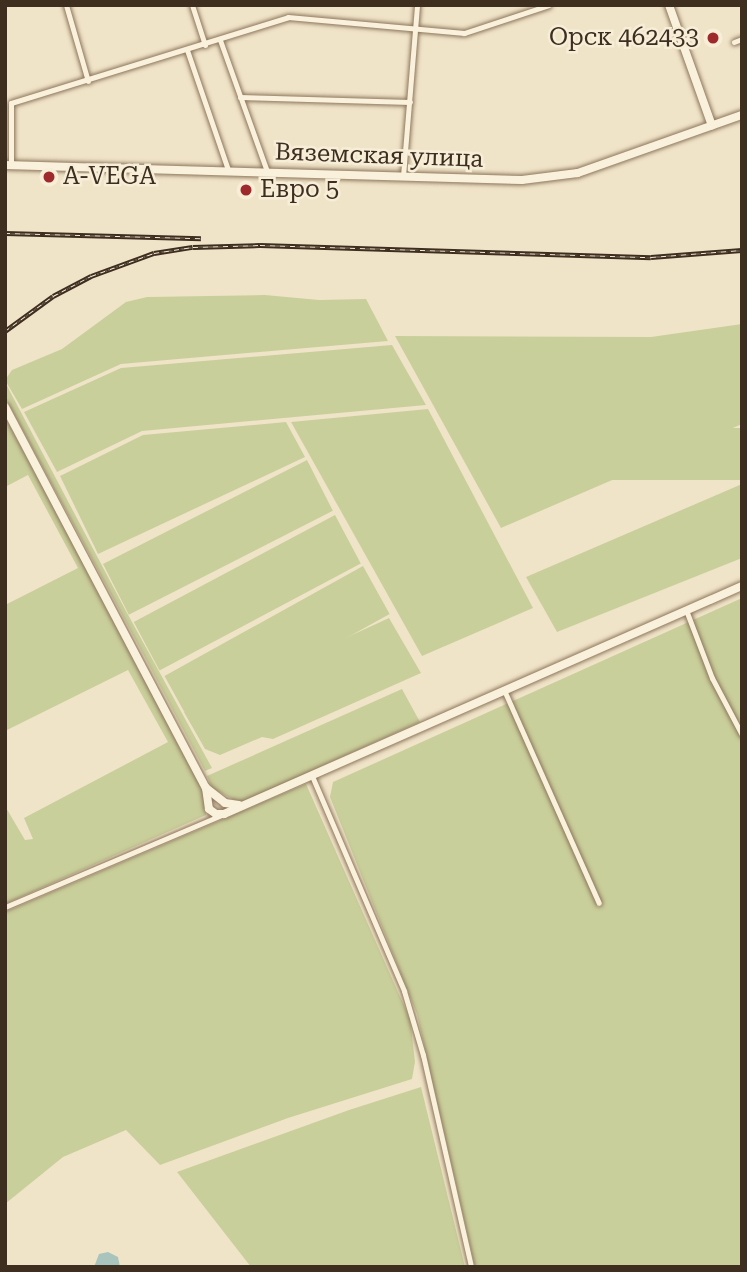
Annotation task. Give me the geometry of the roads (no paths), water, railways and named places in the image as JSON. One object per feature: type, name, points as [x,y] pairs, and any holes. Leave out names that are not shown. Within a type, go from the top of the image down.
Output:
[{"type":"main road","points":[[669,5],[712,126]]},
{"type":"main road","name":"Вяземская улица","points":[[8,165],[522,180],[578,173],[742,115]]},
{"type":"main road","points":[[5,407],[206,788],[209,809],[216,814],[224,814],[312,776],[742,586]]},
{"type":"main road","points":[[206,788],[225,803],[246,804]]},
{"type":"street","points":[[66,5],[88,81]]},
{"type":"street","points":[[192,5],[205,45]]},
{"type":"street","points":[[403,176],[417,5]]},
{"type":"street","points":[[11,103],[288,18],[464,33],[549,5]]},
{"type":"street","points":[[734,42],[742,39]]},
{"type":"street","points":[[220,40],[267,171]]},
{"type":"street","points":[[187,50],[228,170]]},
{"type":"street","points":[[5,97],[11,103],[8,165]]},
{"type":"street","points":[[240,97],[410,102]]},
{"type":"street","points":[[686,610],[712,678],[742,735]]},
{"type":"street","points":[[504,690],[599,903]]},
{"type":"street","points":[[312,776],[404,991],[423,1055],[471,1267]]},
{"type":"street","points":[[5,907],[224,814]]},
{"type":"water","points":[[108,1252],[118,1257],[120,1267],[94,1267],[99,1254]]},
{"type":"railway","points":[[5,233],[201,238]]},
{"type":"railway","points":[[5,331],[53,296],[91,276],[154,253],[193,247],[260,245],[651,257],[742,250]]},
{"type":"place","name":"Орск 462433","points":[[713,38]]},
{"type":"place","name":"A-VEGA","points":[[49,177]]},
{"type":"place","name":"Евро 5","points":[[246,190]]}]
